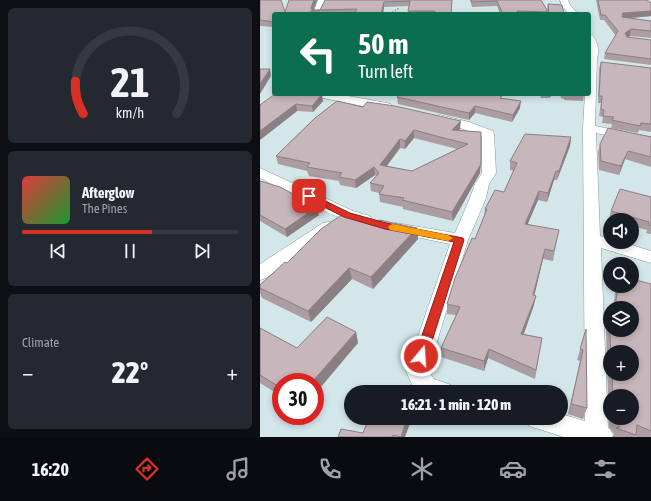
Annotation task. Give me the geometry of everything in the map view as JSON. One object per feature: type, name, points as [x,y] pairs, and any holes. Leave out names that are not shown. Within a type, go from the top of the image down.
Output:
[{"type":"street","points":[[318,12],[322,0]]},
{"type":"street","points":[[564,0],[566,6],[572,12]]},
{"type":"street","points":[[561,425],[599,436],[588,128],[596,64],[592,53],[594,51],[591,43]]},
{"type":"street","points":[[329,96],[397,108]]},
{"type":"street","points":[[424,385],[419,379],[417,371],[460,240],[478,198],[482,184],[489,173],[488,134],[472,126],[425,116]]},
{"type":"street","points":[[588,128],[651,141]]},
{"type":"street","points":[[260,172],[347,215],[385,226],[460,240]]},
{"type":"street","points":[[260,273],[347,215]]},
{"type":"street","points":[[592,239],[651,257]]},
{"type":"path","points":[[393,12],[399,8]]},
{"type":"building","points":[[260,0],[281,0],[285,12],[272,12],[272,22],[260,20]]},
{"type":"building","points":[[289,0],[314,0],[311,8],[312,10],[320,10],[285,12]]},
{"type":"building","points":[[325,0],[452,0],[451,12],[408,11],[410,1],[384,2],[381,12],[355,12],[357,9],[320,10]]},
{"type":"building","points":[[471,0],[541,0],[548,12],[502,12],[497,1],[472,2]]},
{"type":"building","points":[[598,0],[647,0],[651,3],[651,11],[623,13],[622,17],[651,21],[651,31],[631,29],[625,33],[627,37],[651,40],[651,59],[605,53],[618,31],[605,15],[601,15]]},
{"type":"building","points":[[548,4],[562,5],[564,12],[549,12]]},
{"type":"building","points":[[601,62],[651,68],[651,124],[641,123],[640,126],[612,120],[614,117],[603,116],[604,110],[601,109],[602,96],[599,96]]},
{"type":"building","points":[[260,69],[270,69],[260,84]]},
{"type":"building","points":[[272,96],[320,96],[312,106],[296,104],[260,131],[260,105]]},
{"type":"building","points":[[502,96],[500,98],[521,101],[513,115],[475,106],[469,113],[397,97]]},
{"type":"building","points":[[337,101],[363,107],[367,102],[395,106],[461,121],[452,130],[481,132],[481,164],[452,212],[402,200],[404,198],[379,194],[384,186],[370,183],[379,173],[374,167],[355,180],[339,177],[342,173],[307,167],[310,163],[276,156],[315,118]],"holes":[[[414,130],[468,144],[412,171],[380,165],[400,139],[405,141]]]},
{"type":"building","points":[[608,128],[651,137],[651,157],[628,151],[621,166],[601,161],[600,144]]},
{"type":"building","points":[[525,134],[571,137],[559,171],[556,171],[548,193],[539,191],[525,224],[559,230],[554,251],[545,249],[533,295],[536,296],[521,334],[542,338],[536,370],[489,349],[484,361],[441,348],[460,307],[447,304],[455,278],[472,238],[475,239],[487,209],[485,209],[495,190],[504,192],[517,163],[510,161]]},
{"type":"building","points":[[260,181],[280,187],[317,207],[285,229],[260,215]]},
{"type":"building","points":[[620,189],[651,197],[651,226],[649,225],[649,222],[639,219],[639,213],[618,213],[611,211]]},
{"type":"building","points":[[346,212],[377,222],[379,220],[417,228],[371,277],[349,268],[308,311],[260,288],[260,285],[285,262],[287,263],[321,229]]},
{"type":"building","points":[[639,281],[651,284],[651,431],[637,425],[639,425],[639,389],[613,389],[612,381],[639,381],[639,345],[611,345],[610,337],[639,337],[639,301],[616,301],[617,293],[639,293]]},
{"type":"building","points":[[327,317],[356,332],[320,373],[272,373],[272,382],[260,375],[260,328],[297,348]]},
{"type":"building","points":[[586,329],[587,408],[571,404],[583,350],[580,349]]},
{"type":"building","points":[[366,425],[405,425],[401,437],[393,435],[392,437],[338,437],[341,429],[363,433]]},
{"type":"building","points":[[619,425],[637,425],[636,435],[616,428],[620,427]]},
{"type":"slow traffic","points":[[393,227],[448,238]]},
{"type":"route","points":[[309,196],[347,215],[385,226],[460,240],[421,356]]}]
